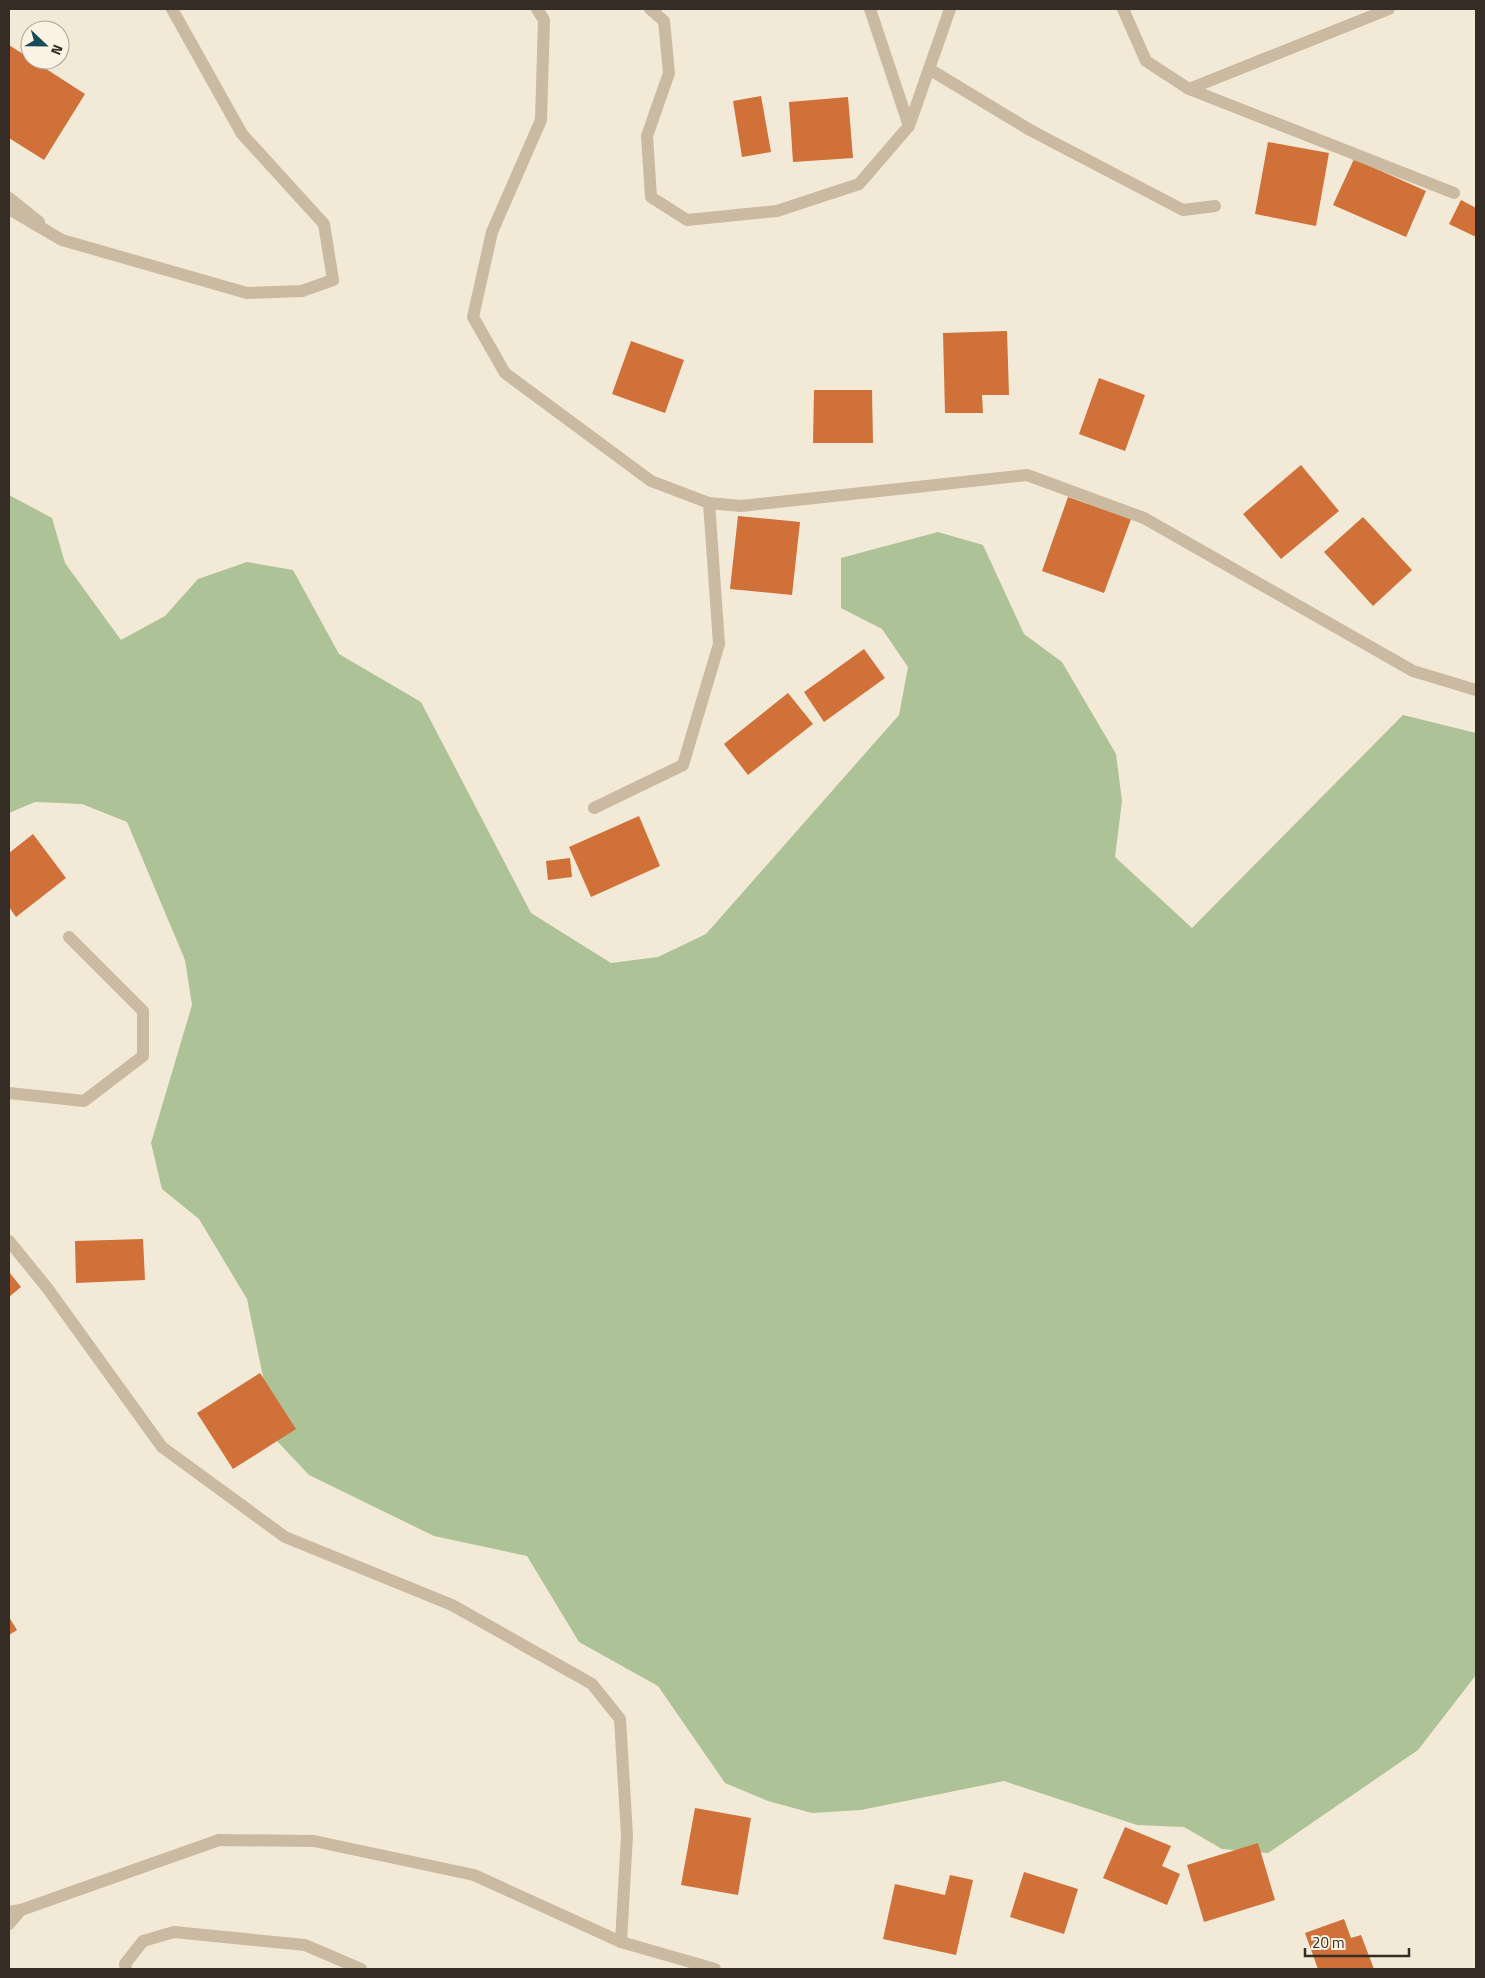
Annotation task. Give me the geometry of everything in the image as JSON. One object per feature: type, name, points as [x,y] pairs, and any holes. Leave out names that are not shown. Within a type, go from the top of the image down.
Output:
[{"type":"street","points":[[9,209],[62,240],[247,293],[302,291],[333,280],[324,224],[242,134],[172,9]]},
{"type":"street","points":[[537,9],[544,20],[541,120],[492,232],[473,317],[505,373],[651,481],[709,503],[741,506],[1027,475],[1144,518],[1413,671],[1476,690]]},
{"type":"street","points":[[650,9],[664,21],[669,74],[647,136],[651,197],[687,220],[777,211],[859,184],[909,126],[950,9]]},
{"type":"street","points":[[870,9],[909,126]]},
{"type":"street","points":[[1123,9],[1146,61],[1189,88],[1454,193]]},
{"type":"street","points":[[1189,88],[1389,9]]},
{"type":"street","points":[[929,68],[1030,130],[1183,210],[1215,206]]},
{"type":"street","points":[[9,198],[62,240]]},
{"type":"street","points":[[594,808],[683,765],[719,644],[709,503]]},
{"type":"street","points":[[9,1093],[84,1101],[143,1056],[143,1011],[69,937]]},
{"type":"street","points":[[9,1241],[48,1289],[162,1447],[285,1537],[452,1605],[592,1684],[620,1719],[627,1835],[621,1942]]},
{"type":"street","points":[[9,1924],[15,1911],[219,1840],[314,1841],[474,1875],[621,1942],[715,1969]]},
{"type":"street","points":[[126,1969],[125,1964],[143,1941],[174,1932],[305,1945],[361,1969]]},
{"type":"green space","points":[[9,495],[52,518],[65,563],[121,640],[165,616],[198,579],[247,562],[293,570],[339,654],[421,702],[531,913],[611,963],[658,957],[706,934],[899,715],[908,667],[882,629],[841,608],[841,558],[938,532],[983,545],[1024,634],[1062,662],[1116,754],[1122,801],[1115,857],[1192,928],[1403,715],[1476,733],[1476,1675],[1418,1750],[1268,1853],[1222,1849],[1184,1827],[1137,1825],[1004,1781],[861,1810],[812,1813],[768,1801],[725,1783],[658,1686],[579,1642],[527,1556],[434,1536],[309,1475],[276,1440],[247,1299],[199,1219],[162,1189],[151,1143],[192,1005],[185,960],[127,822],[82,804],[35,802],[9,813]]},
{"type":"building","points":[[9,45],[20,52],[20,70],[48,70],[85,94],[44,160],[9,138]]},
{"type":"building","points":[[761,96],[771,152],[742,157],[733,101]]},
{"type":"building","points":[[848,97],[853,158],[793,162],[789,102]]},
{"type":"building","points":[[1268,142],[1329,153],[1316,226],[1255,214]]},
{"type":"building","points":[[1354,159],[1426,191],[1406,237],[1333,205]]},
{"type":"building","points":[[1461,200],[1476,208],[1476,237],[1449,224]]},
{"type":"building","points":[[1007,331],[1009,395],[982,395],[983,413],[945,413],[943,333]]},
{"type":"building","points":[[631,341],[684,360],[665,413],[612,394]]},
{"type":"building","points":[[1099,378],[1145,395],[1125,451],[1079,434]]},
{"type":"building","points":[[814,390],[872,390],[873,443],[813,443]]},
{"type":"building","points":[[1301,465],[1339,511],[1281,559],[1243,514]]},
{"type":"building","points":[[1068,497],[1131,519],[1104,593],[1042,571]]},
{"type":"building","points":[[738,516],[800,522],[792,595],[730,589]]},
{"type":"building","points":[[1363,517],[1412,570],[1373,606],[1324,552]]},
{"type":"building","points":[[864,649],[885,678],[824,722],[804,692]]},
{"type":"building","points":[[788,693],[813,724],[748,775],[724,744]]},
{"type":"building","points":[[639,816],[660,866],[591,897],[569,847]]},
{"type":"building","points":[[33,834],[66,878],[16,917],[9,907],[9,853]]},
{"type":"building","points":[[570,858],[572,877],[548,880],[546,861]]},
{"type":"building","points":[[143,1239],[145,1280],[76,1283],[75,1241]]},
{"type":"building","points":[[9,1272],[21,1287],[9,1297]]},
{"type":"building","points":[[260,1373],[296,1429],[233,1469],[197,1413]]},
{"type":"building","points":[[9,1617],[17,1630],[9,1635]]},
{"type":"building","points":[[695,1808],[751,1818],[738,1895],[681,1885]]},
{"type":"building","points":[[1125,1827],[1171,1846],[1162,1866],[1180,1874],[1167,1905],[1103,1878]]},
{"type":"building","points":[[1258,1843],[1275,1900],[1204,1922],[1187,1865]]},
{"type":"building","points":[[1024,1872],[1078,1889],[1064,1934],[1010,1917]]},
{"type":"building","points":[[950,1875],[973,1880],[956,1955],[883,1939],[895,1884],[945,1895]]},
{"type":"building","points":[[1344,1919],[1351,1938],[1361,1935],[1374,1969],[1318,1969],[1305,1933]]}]
